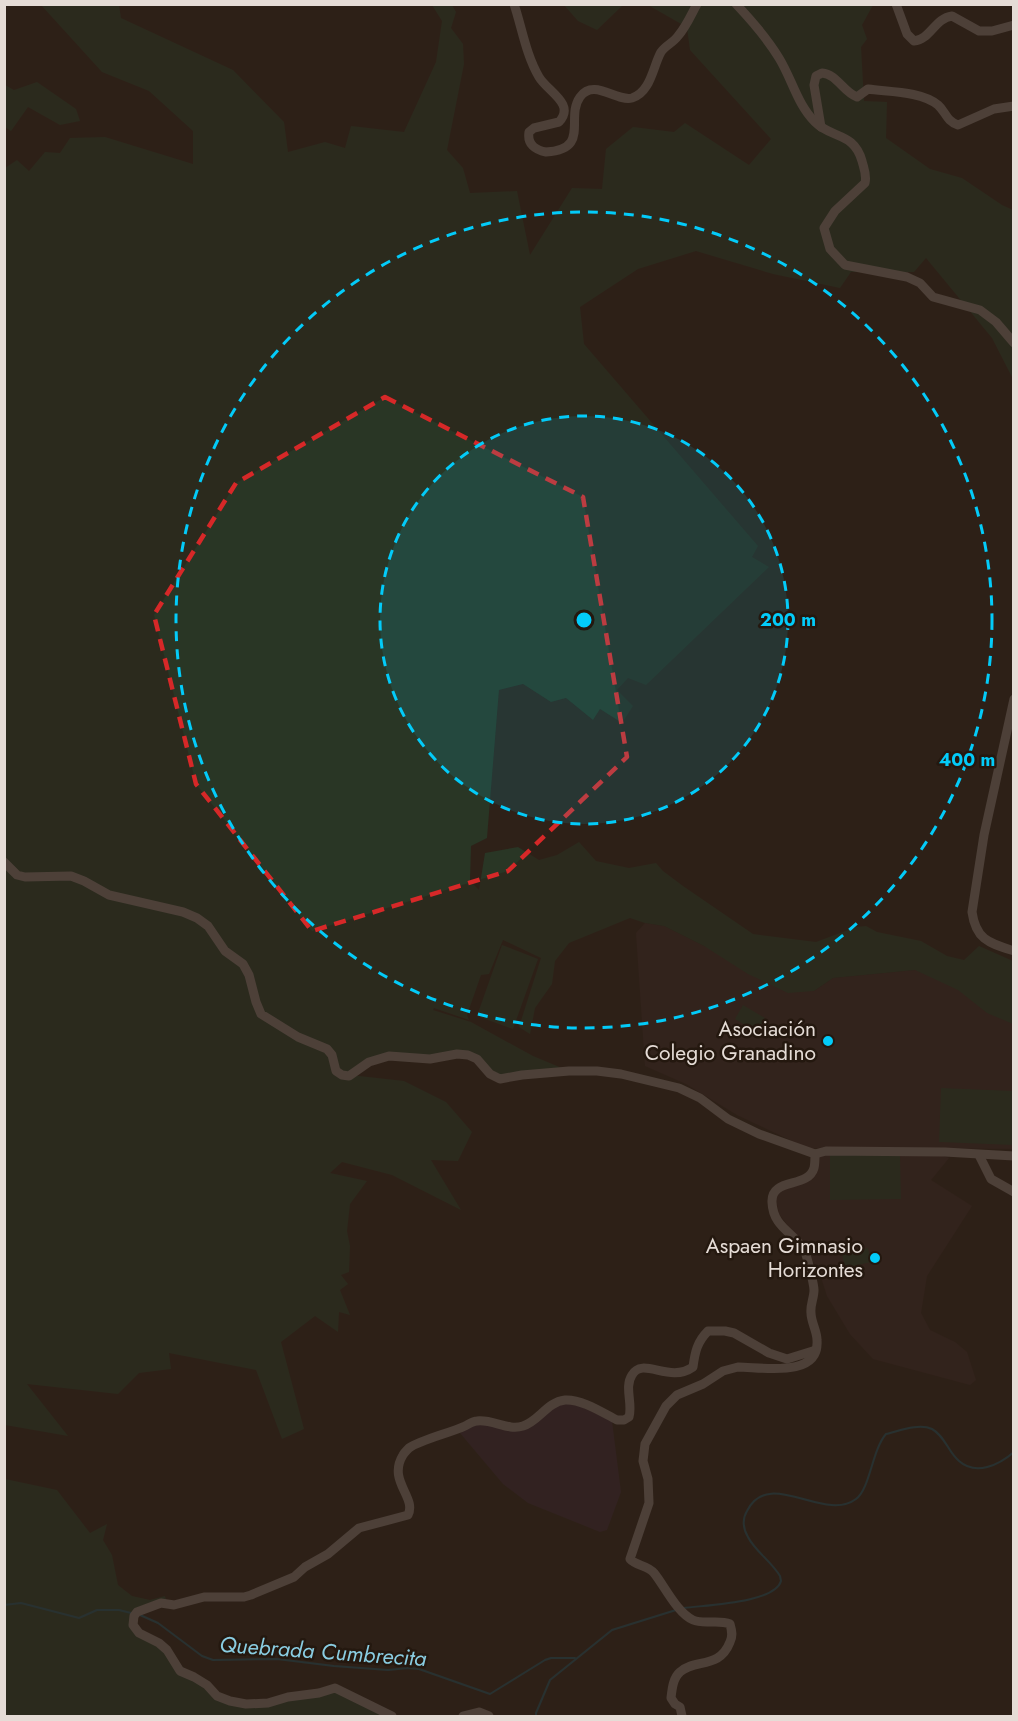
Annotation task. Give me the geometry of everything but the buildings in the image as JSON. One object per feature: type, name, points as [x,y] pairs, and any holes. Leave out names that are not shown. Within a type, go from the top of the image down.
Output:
[{"type":"street","points":[[514,4],[537,75],[545,86],[559,98],[565,108],[565,114],[560,122],[534,128],[529,132],[529,141],[533,147],[546,152],[567,145],[573,139],[577,103],[584,93],[596,89],[630,98],[638,95],[652,77],[665,46],[679,36],[697,4]]},
{"type":"street","points":[[736,4],[758,28],[780,59],[801,103],[821,127],[845,137],[854,144],[860,154],[866,177],[860,189],[835,211],[824,228],[830,249],[845,265],[907,277],[920,283],[933,297],[980,309],[996,322],[1014,343]]},
{"type":"street","points":[[896,4],[907,34],[914,41],[923,38],[941,19],[951,16],[979,31],[992,31],[1014,25]]},
{"type":"street","points":[[821,127],[814,85],[816,76],[822,73],[832,75],[845,90],[857,97],[868,89],[893,93],[907,92],[916,95],[938,105],[949,121],[958,125],[994,109],[1014,106]]},
{"type":"street","points":[[1014,699],[984,835],[972,912],[973,923],[978,934],[992,944],[1014,951]]},
{"type":"street","points":[[4,862],[17,875],[25,878],[71,876],[84,880],[109,895],[183,912],[197,918],[208,926],[225,951],[243,964],[249,975],[261,1014],[298,1037],[327,1049],[332,1054],[336,1071],[342,1075],[349,1076],[369,1062],[389,1056],[430,1059],[458,1054],[468,1055],[477,1059],[490,1074],[500,1079],[569,1071],[597,1071],[621,1074],[679,1088],[700,1098],[728,1119],[815,1154],[825,1151],[903,1151],[1014,1156]]},
{"type":"street","points":[[682,1716],[680,1707],[671,1698],[676,1676],[682,1669],[716,1660],[729,1646],[732,1631],[730,1624],[723,1622],[693,1620],[665,1591],[652,1571],[630,1559],[650,1503],[648,1479],[643,1461],[645,1444],[666,1406],[681,1392],[703,1384],[738,1366],[788,1369],[809,1362],[816,1350],[817,1338],[811,1313],[814,1288],[806,1253],[777,1221],[772,1199],[778,1187],[811,1173],[814,1169],[815,1154]]},
{"type":"street","points":[[979,1155],[991,1179],[1014,1192]]},
{"type":"street","points":[[392,1716],[335,1688],[267,1703],[246,1704],[217,1696],[207,1685],[180,1671],[159,1642],[136,1629],[134,1616],[137,1612],[161,1603],[174,1605],[204,1597],[251,1595],[294,1577],[305,1567],[328,1554],[348,1534],[359,1528],[408,1515],[411,1511],[410,1505],[397,1473],[403,1455],[416,1445],[447,1435],[476,1421],[517,1428],[526,1426],[553,1404],[566,1400],[577,1402],[617,1420],[624,1420],[629,1417],[631,1410],[629,1382],[632,1374],[638,1368],[646,1367],[669,1374],[687,1372],[693,1367],[695,1350],[708,1331],[734,1333],[769,1353],[787,1359],[816,1350]]},
{"type":"street","points":[[463,1716],[479,1712],[489,1716]]},
{"type":"highlighted area","points":[[385,397],[583,497],[627,757],[508,871],[312,931],[196,784],[154,615],[236,483]]},
{"type":"shaded area","name":"Asociación Colegio Granadino","points":[[645,923],[664,926],[704,946],[814,991],[833,978],[915,970],[948,977],[1013,1015],[1013,1149],[828,1147],[809,1149],[737,1115],[686,1084],[645,1066],[636,933]]},
{"type":"shaded area","name":"Aspaen Gimnasio Horizontes","points":[[831,1152],[934,1153],[949,1158],[931,1180],[972,1206],[927,1276],[921,1313],[930,1330],[955,1342],[967,1352],[976,1380],[970,1385],[873,1359],[850,1334],[827,1296],[819,1271],[803,1245],[779,1214],[776,1199],[780,1191],[803,1183],[817,1157]]},
{"type":"shaded area","points":[[567,1403],[578,1405],[612,1421],[621,1492],[607,1530],[600,1532],[528,1503],[503,1484],[460,1433],[479,1423],[516,1431],[555,1407]]},
{"type":"green space","points":[[41,5],[119,5],[121,18],[233,70],[284,122],[288,152],[325,142],[345,148],[351,126],[404,132],[436,62],[442,21],[432,5],[452,5],[456,12],[451,28],[463,44],[464,64],[447,150],[463,168],[470,193],[517,191],[530,255],[572,188],[602,189],[606,149],[633,127],[674,132],[685,123],[749,165],[771,139],[690,50],[687,28],[700,5],[733,5],[772,52],[796,98],[814,124],[819,130],[849,145],[860,160],[863,154],[851,139],[823,125],[816,85],[818,77],[824,70],[814,75],[811,85],[816,120],[779,52],[739,5],[873,5],[862,25],[867,39],[861,47],[864,101],[887,102],[886,138],[930,169],[962,178],[1013,210],[1013,379],[992,338],[926,258],[914,272],[851,272],[840,288],[773,274],[696,251],[638,269],[580,307],[584,344],[758,546],[752,557],[769,567],[646,685],[628,678],[617,690],[633,706],[622,723],[600,709],[593,720],[566,698],[551,702],[523,684],[499,690],[487,838],[471,846],[470,881],[479,890],[485,853],[518,847],[539,860],[557,855],[579,842],[596,861],[629,868],[656,863],[683,886],[753,934],[816,942],[856,927],[866,926],[877,932],[921,941],[947,956],[964,960],[979,946],[1013,961],[1013,1024],[987,1013],[958,990],[915,970],[833,978],[814,991],[788,993],[748,974],[704,946],[664,926],[630,918],[569,943],[555,961],[552,984],[535,1008],[530,1034],[519,1027],[541,958],[503,940],[489,974],[481,975],[467,1015],[469,1020],[434,1008],[433,1010],[471,1022],[533,1056],[569,1071],[500,1079],[490,1074],[477,1059],[457,1054],[430,1059],[389,1056],[369,1062],[350,1075],[404,1081],[446,1102],[472,1132],[458,1161],[431,1160],[461,1210],[392,1175],[342,1162],[330,1173],[367,1181],[350,1204],[347,1231],[350,1246],[349,1272],[341,1275],[348,1284],[340,1290],[350,1315],[339,1312],[338,1332],[315,1316],[281,1342],[304,1429],[282,1439],[256,1370],[169,1353],[171,1369],[139,1373],[118,1394],[27,1384],[68,1436],[5,1425],[5,168],[17,160],[29,171],[45,152],[60,153],[70,138],[105,137],[193,164],[193,131],[149,91],[102,72]]},
{"type":"green space","points":[[564,5],[623,5],[597,30],[578,21]]},
{"type":"green space","points":[[648,5],[694,5],[683,25]]},
{"type":"green space","points":[[37,82],[76,109],[80,121],[60,125],[28,107],[11,131],[5,127],[5,85],[14,90]]},
{"type":"green space","points":[[502,945],[538,959],[513,1029],[477,1016]]},
{"type":"green space","points":[[743,1005],[765,1018],[757,1032],[735,1019]]},
{"type":"green space","points":[[941,1088],[1013,1091],[1013,1145],[939,1142]]},
{"type":"green space","points":[[830,1155],[900,1155],[901,1199],[830,1200]]},
{"type":"green space","points":[[868,1248],[871,1262],[845,1268],[842,1254]]},
{"type":"green space","points":[[5,1479],[57,1490],[90,1533],[107,1524],[103,1540],[112,1555],[118,1585],[132,1596],[150,1600],[165,1596],[167,1603],[138,1612],[133,1625],[217,1696],[246,1704],[332,1689],[392,1716],[5,1716]]},
{"type":"waterway","points":[[684,1608],[738,1602],[766,1594],[776,1588],[781,1581],[780,1576],[751,1542],[745,1531],[744,1521],[747,1511],[757,1499],[769,1494],[783,1494],[829,1505],[843,1505],[856,1499],[865,1487],[877,1450],[886,1434],[915,1427],[927,1427],[940,1436],[959,1461],[973,1468],[994,1465],[1014,1452]]},
{"type":"waterway","name":"Quebrada Cumbrecita","points":[[4,1605],[21,1603],[79,1618],[97,1610],[119,1610],[131,1613]]},
{"type":"waterway","points":[[536,1716],[550,1680],[612,1630],[676,1610]]},
{"type":"waterway","name":"Quebrada Cumbrecita","points":[[140,1615],[158,1623],[202,1656],[213,1660],[277,1659],[388,1670],[419,1669],[490,1694],[545,1660],[575,1658]]},
{"type":"place","name":"Asociación Colegio Granadino","points":[[828,1041]]},
{"type":"place","name":"Aspaen Gimnasio Horizontes","points":[[875,1258]]}]
